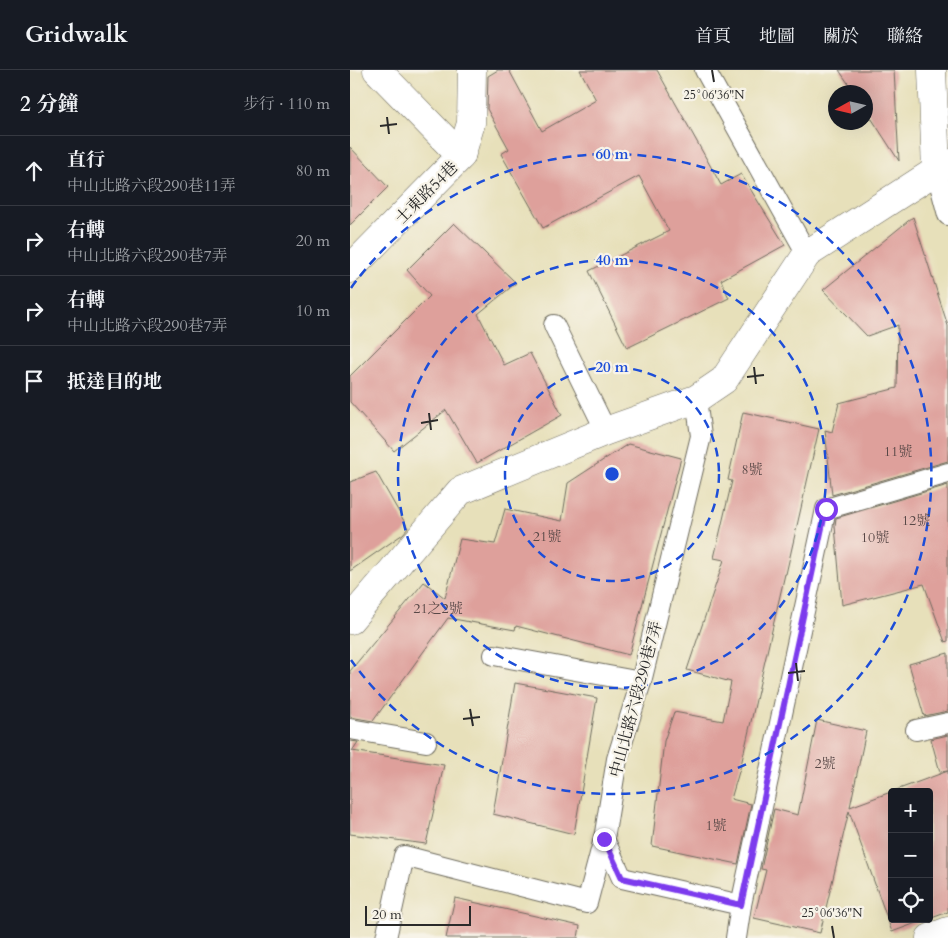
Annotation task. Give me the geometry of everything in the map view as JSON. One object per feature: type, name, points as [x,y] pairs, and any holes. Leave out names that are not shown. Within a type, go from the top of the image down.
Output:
[{"type":"street","points":[[377,70],[462,156]]},
{"type":"street","name":"士東路54巷","points":[[350,269],[462,156],[471,123],[472,70]]},
{"type":"street","points":[[350,620],[460,491],[606,431],[696,399],[724,380],[807,254],[942,166],[932,70]]},
{"type":"street","points":[[930,938],[948,931]]},
{"type":"lane","points":[[704,70],[807,254]]},
{"type":"lane","points":[[942,166],[948,216]]},
{"type":"lane","points":[[554,325],[606,431]]},
{"type":"lane","name":"中山北路六段290巷7弄","points":[[386,938],[404,856],[587,902],[604,839],[617,759],[640,682],[701,436],[696,399]]},
{"type":"lane","points":[[736,938],[741,905],[826,509],[948,473]]},
{"type":"lane","points":[[494,655],[640,682]]},
{"type":"lane","points":[[916,730],[948,723]]},
{"type":"lane","points":[[350,729],[426,742]]},
{"type":"lane","points":[[604,839],[622,878],[741,905]]},
{"type":"building","points":[[498,70],[509,70],[542,131],[596,100],[580,70],[657,70],[721,185],[741,174],[785,245],[721,280],[729,298],[627,348],[589,271],[669,231],[639,176],[543,228],[501,154],[509,149],[487,109],[488,76]]},
{"type":"building","points":[[839,70],[894,70],[899,161],[873,121],[873,85],[849,85]]},
{"type":"building","points":[[350,147],[388,187],[350,225]]},
{"type":"building","points":[[913,217],[948,326],[948,461],[832,495],[825,430],[832,432],[839,403],[897,388],[898,325],[867,336],[823,290]]},
{"type":"building","points":[[454,223],[516,283],[478,314],[504,365],[530,353],[562,415],[477,463],[446,410],[394,451],[350,402],[350,376],[430,296],[407,270]]},
{"type":"building","points":[[743,412],[819,429],[741,765],[731,799],[751,804],[738,864],[652,846],[664,741],[674,712],[723,721],[731,682],[687,670],[724,560],[714,558],[732,481],[728,480]]},
{"type":"building","points":[[628,444],[681,458],[629,655],[516,626],[515,630],[448,618],[373,721],[350,717],[350,671],[424,582],[445,598],[460,539],[495,544],[505,509],[562,521],[568,483]]},
{"type":"building","points":[[376,472],[408,528],[403,534],[350,571],[350,482]]},
{"type":"building","points":[[948,485],[948,641],[945,642],[924,584],[842,605],[835,526],[836,518]]},
{"type":"building","points":[[948,653],[948,711],[924,716],[909,664]]},
{"type":"building","points":[[515,683],[597,698],[574,834],[493,814]]},
{"type":"building","points":[[817,720],[866,731],[850,807],[888,793],[888,921],[849,811],[820,933],[754,918],[766,870],[761,869],[774,809],[798,815]]},
{"type":"building","points":[[948,735],[948,771],[940,772],[931,739]]},
{"type":"building","points":[[350,741],[358,742],[352,751],[444,765],[426,844],[350,834]]},
{"type":"building","points":[[948,771],[948,912],[933,918],[933,788],[902,788]]},
{"type":"building","points":[[455,898],[580,926],[578,938],[446,938]]},
{"type":"building","points":[[889,923],[916,923],[892,932]]},
{"type":"route","points":[[604,839],[622,878],[741,905],[826,509]]}]
